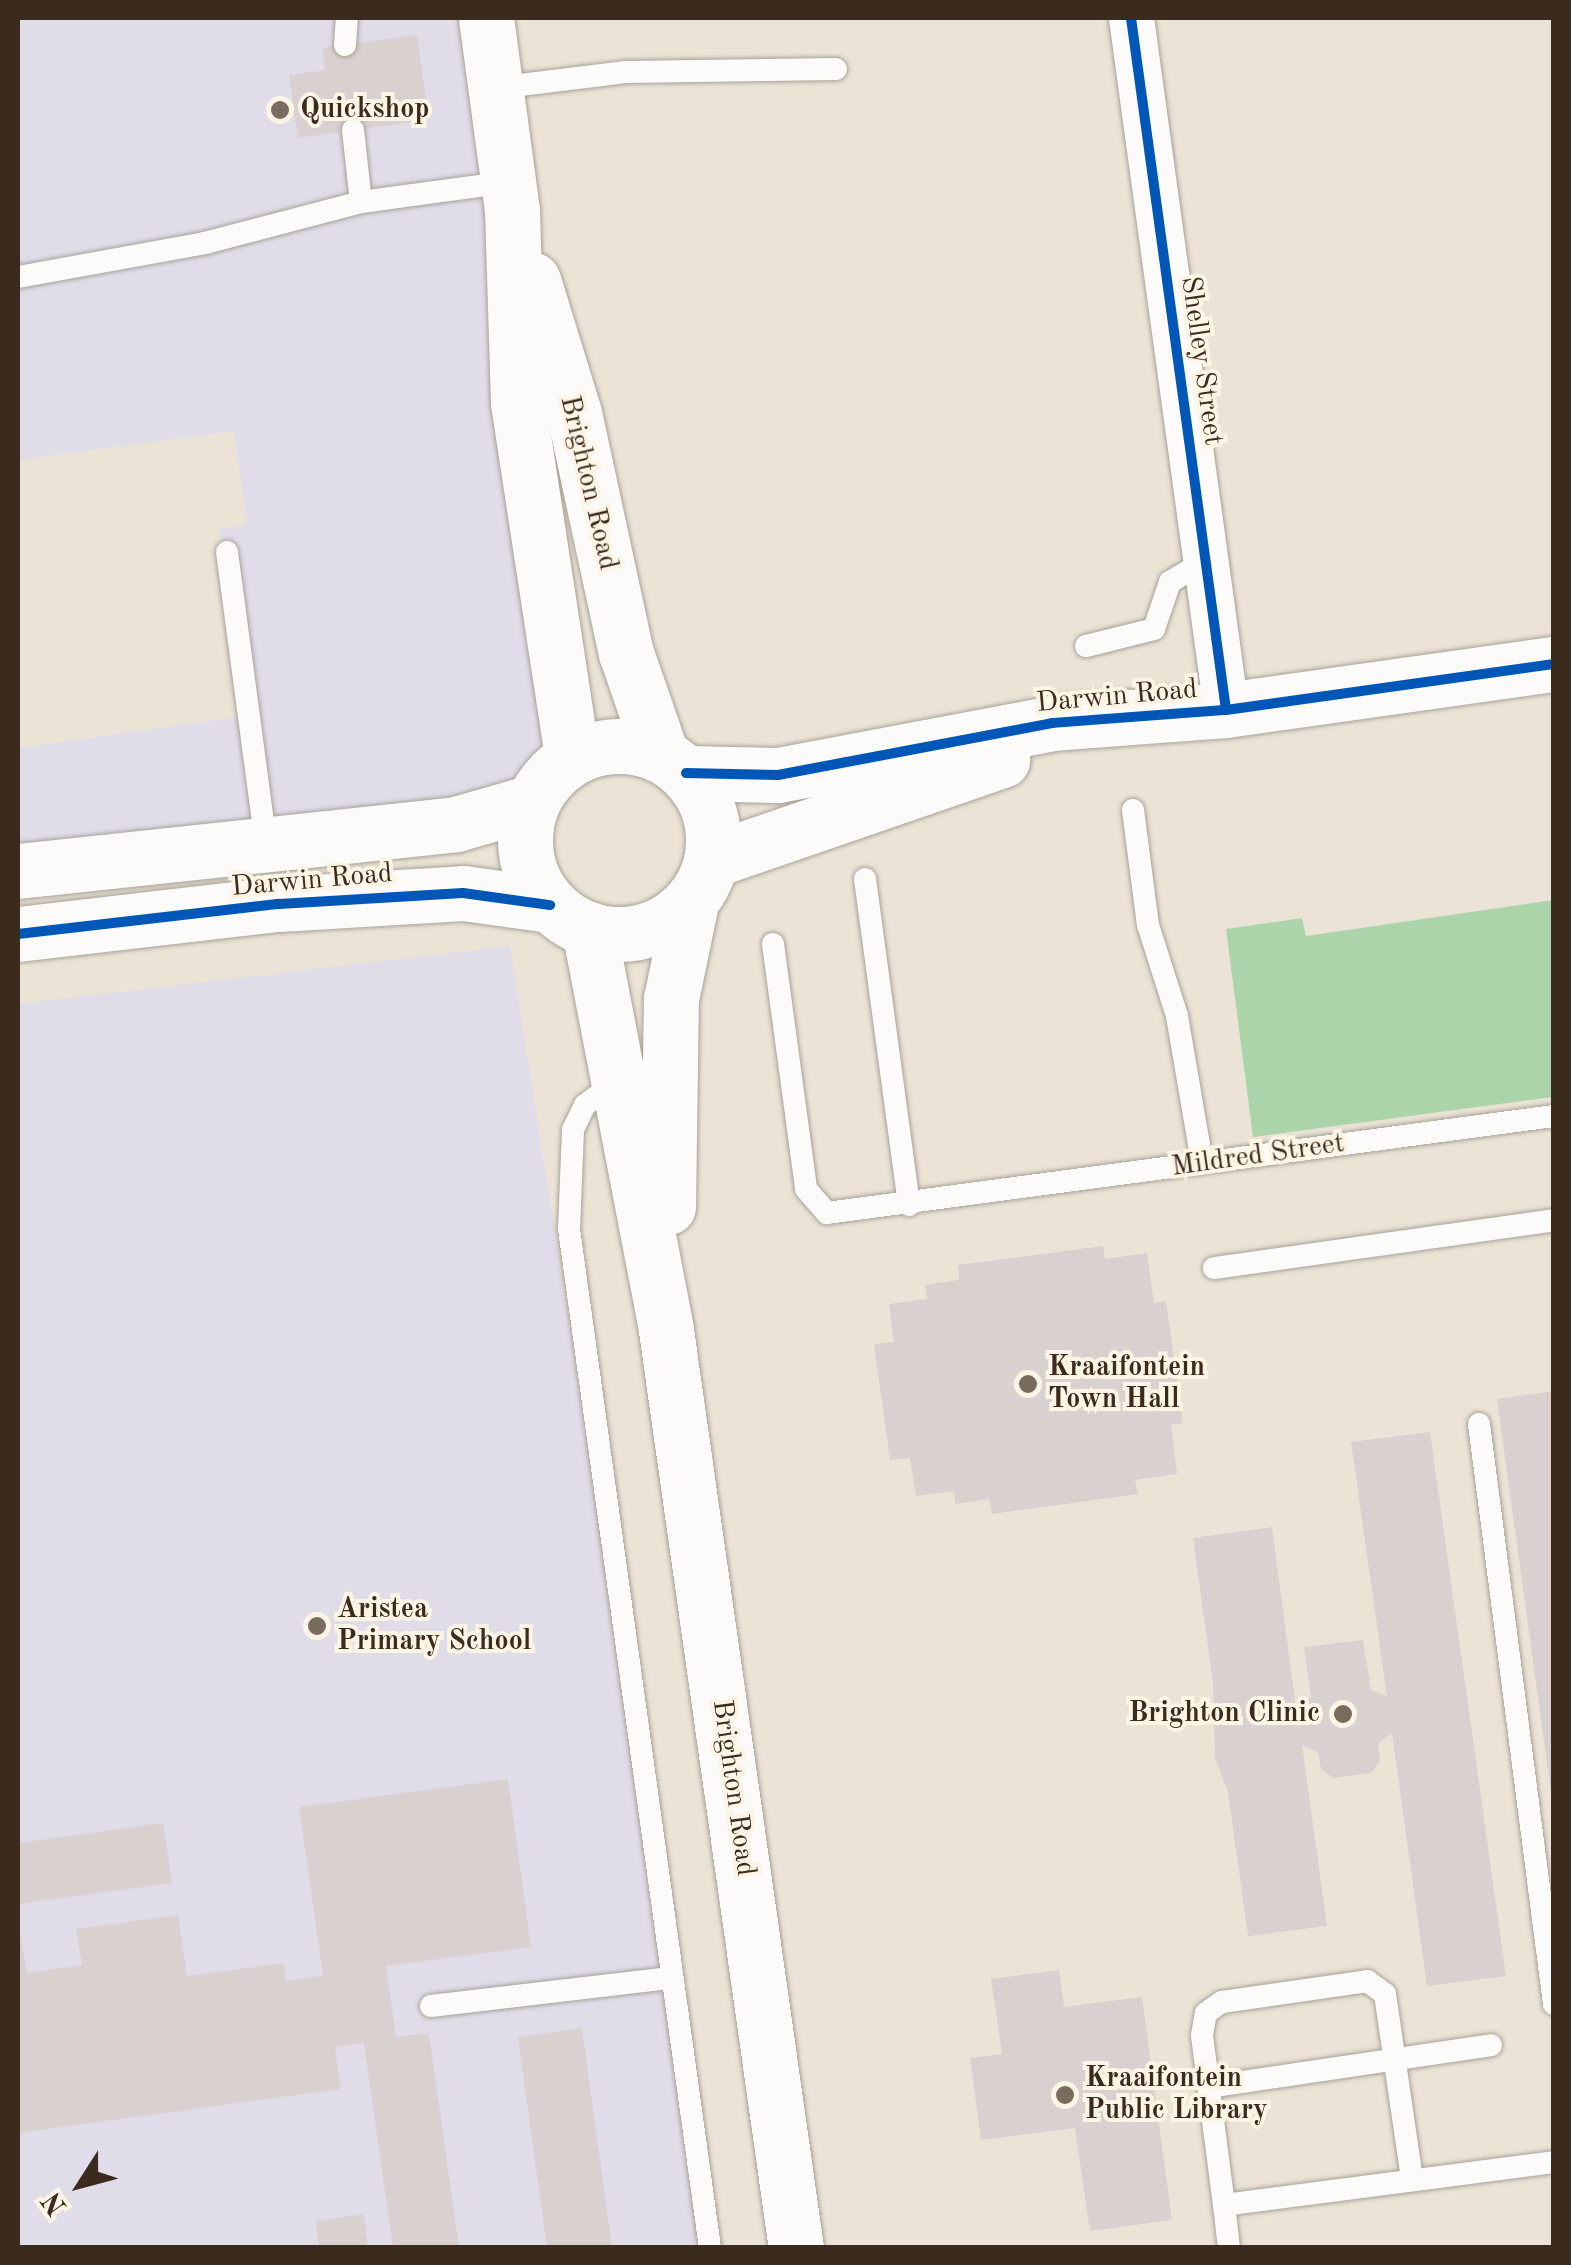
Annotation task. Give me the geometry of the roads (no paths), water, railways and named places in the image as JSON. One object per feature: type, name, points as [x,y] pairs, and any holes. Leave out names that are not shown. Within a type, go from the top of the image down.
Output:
[{"type":"main road","name":"Brighton Road","points":[[486,18],[510,197],[518,403],[572,757]]},
{"type":"main road","name":"Brighton Road","points":[[510,197],[574,413],[626,653],[674,764]]},
{"type":"main road","name":"Darwin Road","points":[[674,764],[778,775],[993,732],[1226,710],[1554,664]]},
{"type":"main road","name":"Darwin Road","points":[[701,881],[912,788],[1134,720]]},
{"type":"main road","points":[[632,746],[674,764],[705,798],[714,828],[701,881],[644,931],[570,917],[526,856],[532,802],[572,757],[632,746]]},
{"type":"main road","name":"Darwin Road","points":[[18,871],[456,824],[532,802]]},
{"type":"main road","name":"Brighton Road","points":[[666,1330],[672,999],[701,881]]},
{"type":"main road","name":"Darwin Road","points":[[18,934],[279,904],[463,893],[570,917]]},
{"type":"main road","name":"Brighton Road","points":[[570,917],[620,1079],[666,1330],[796,2248]]},
{"type":"street","name":"Shelley Street","points":[[1132,18],[1226,710]]},
{"type":"lane","points":[[345,45],[347,18]]},
{"type":"lane","points":[[496,88],[626,72],[836,69]]},
{"type":"lane","points":[[354,130],[361,202]]},
{"type":"lane","points":[[18,278],[205,243],[361,202],[510,197]]},
{"type":"lane","points":[[226,552],[266,846]]},
{"type":"lane","points":[[1086,646],[1154,630],[1170,582],[1206,561]]},
{"type":"lane","points":[[1132,810],[1148,925],[1178,1016],[1202,1163]]},
{"type":"lane","points":[[865,879],[909,1205]]},
{"type":"lane","name":"Mildred Street","points":[[773,944],[807,1195],[820,1211],[834,1214],[909,1205],[1554,1116]]},
{"type":"lane","points":[[620,1079],[585,1104],[573,1130],[568,1229],[668,1978],[710,2248]]},
{"type":"lane","points":[[1214,1268],[1554,1220]]},
{"type":"lane","points":[[1479,1424],[1554,2004]]},
{"type":"lane","points":[[431,2006],[668,1978]]},
{"type":"lane","points":[[1229,2248],[1203,2021],[1222,2002],[1374,1982],[1384,1994],[1412,2180]]},
{"type":"lane","points":[[1208,2087],[1491,2045]]},
{"type":"lane","points":[[1224,2205],[1554,2162]]},
{"type":"place","name":"Quickshop","points":[[280,110]]},
{"type":"place","name":"Kraaifontein Town Hall","points":[[1028,1384]]},
{"type":"place","name":"Aristea Primary School","points":[[317,1626]]},
{"type":"place","name":"Brighton Clinic","points":[[1343,1714]]},
{"type":"place","name":"Kraaifontein Public Library","points":[[1065,2095]]}]
